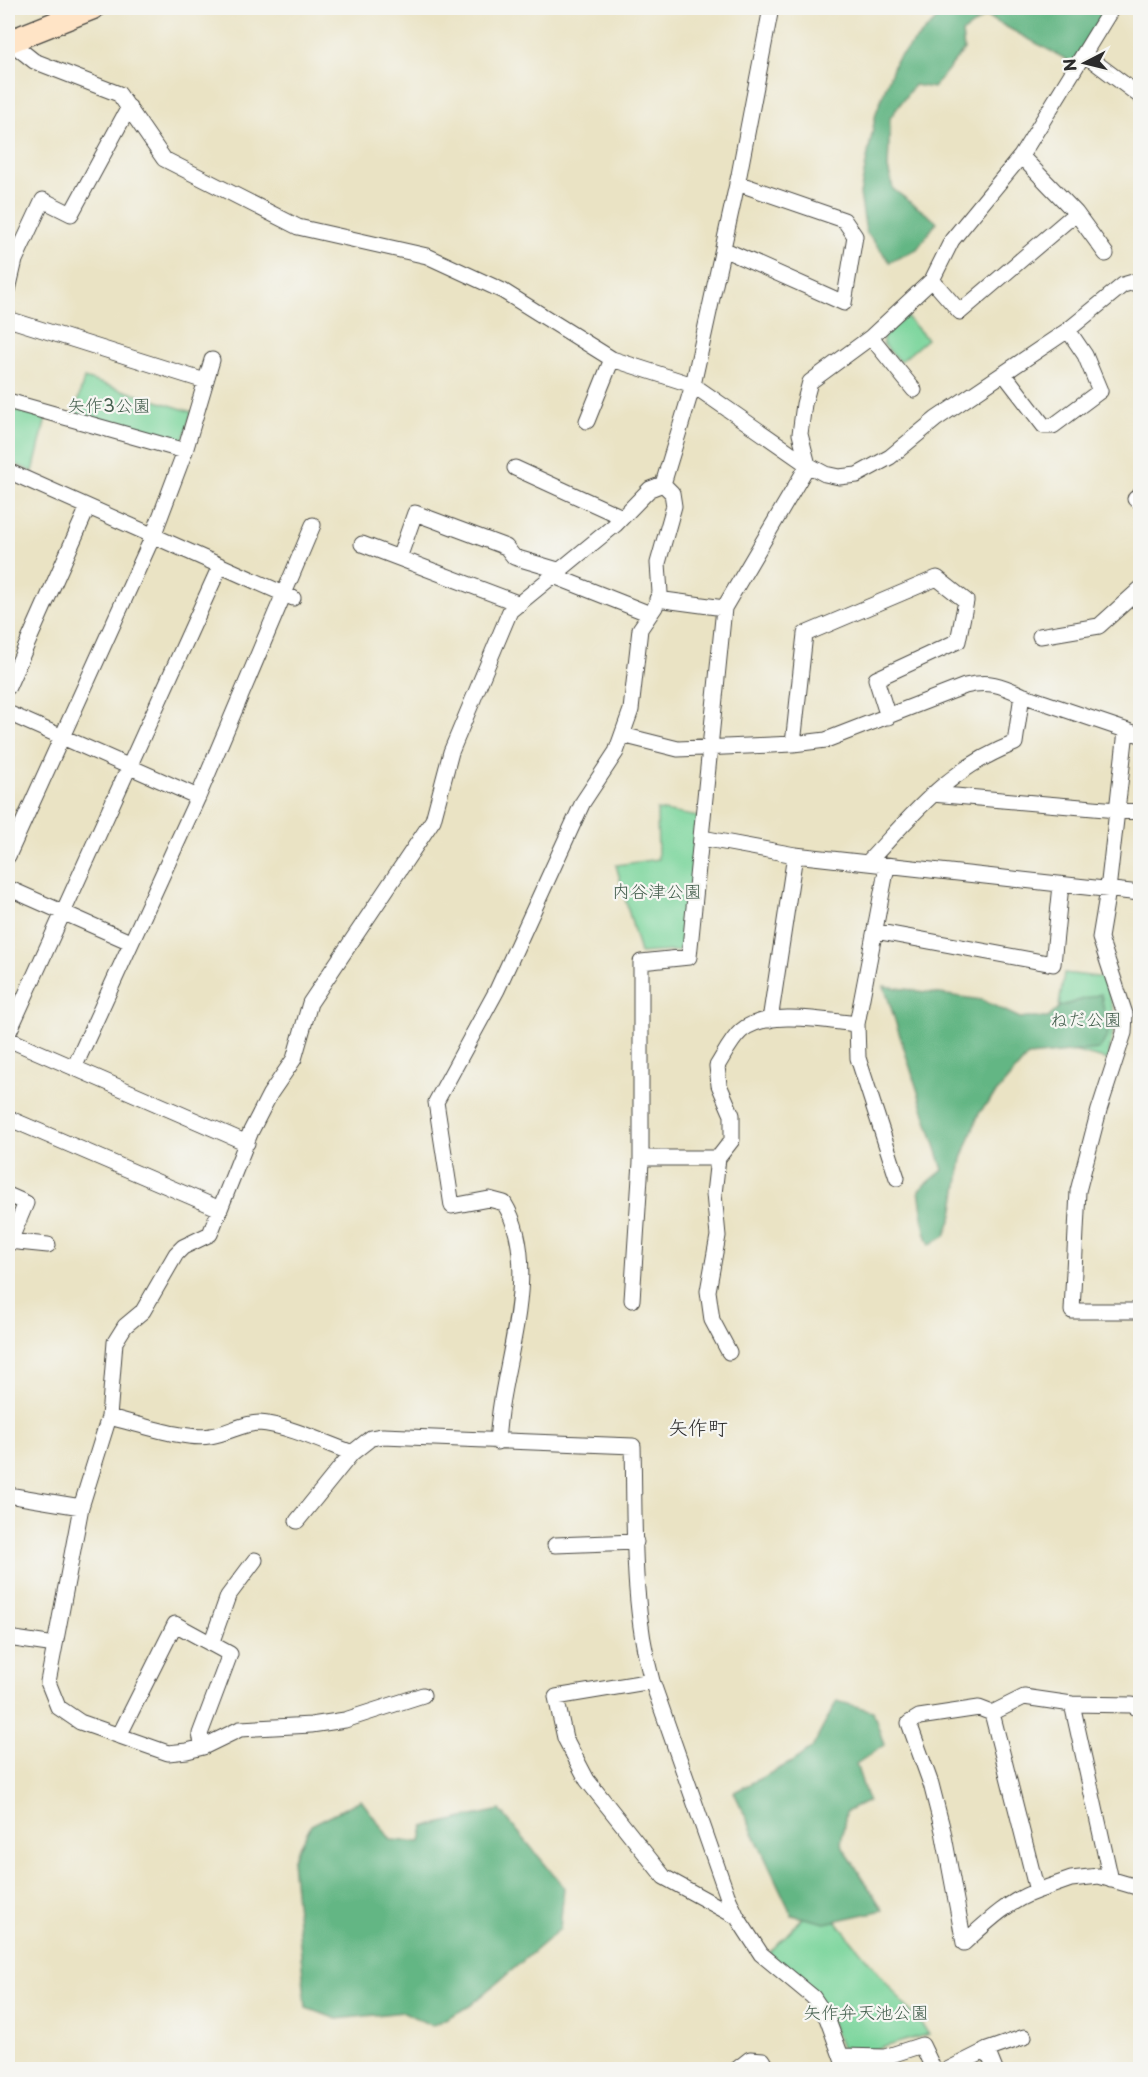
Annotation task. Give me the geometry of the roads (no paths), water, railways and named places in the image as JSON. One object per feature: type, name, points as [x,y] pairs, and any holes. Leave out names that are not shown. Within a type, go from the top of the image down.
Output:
[{"type":"street","points":[[8,42],[93,8]]},
{"type":"street","points":[[663,484],[693,385],[737,183],[771,8]]},
{"type":"street","points":[[632,1300],[641,1158],[641,962],[689,957],[724,608],[808,465],[800,434],[810,382],[871,337],[932,280],[952,240],[1021,156],[1112,8]]},
{"type":"street","points":[[8,42],[34,61],[119,94],[164,159],[298,227],[427,256],[503,291],[612,359],[693,385],[808,465],[825,474],[840,477],[857,475],[890,457],[936,419],[1068,330],[1123,285],[1140,280]]},
{"type":"street","points":[[1084,54],[1140,96]]},
{"type":"street","points":[[8,290],[11,259],[43,200],[71,214],[129,106]]},
{"type":"street","points":[[1021,156],[1076,213],[1106,254]]},
{"type":"street","points":[[723,249],[844,303],[855,236],[844,220],[737,183]]},
{"type":"street","points":[[932,280],[960,312],[1076,213]]},
{"type":"street","points":[[8,319],[206,381]]},
{"type":"street","points":[[1004,374],[1044,426],[1053,426],[1100,391],[1085,355],[1068,330]]},
{"type":"street","points":[[871,337],[914,390]]},
{"type":"street","points":[[587,421],[612,359]]},
{"type":"street","points":[[8,856],[153,536],[185,451],[212,360]]},
{"type":"street","points":[[8,401],[185,451]]},
{"type":"street","points":[[515,468],[622,517]]},
{"type":"street","points":[[8,471],[289,597]]},
{"type":"street","points":[[423,1695],[345,1720],[311,1725],[240,1729],[203,1747],[168,1753],[80,1722],[58,1707],[48,1682],[81,1507],[110,1417],[116,1342],[124,1326],[143,1311],[176,1254],[183,1247],[210,1234],[247,1143],[270,1094],[294,1059],[310,1003],[433,820],[451,752],[510,611],[558,573],[650,489],[663,484]]},
{"type":"street","points":[[497,1442],[501,1405],[517,1329],[520,1292],[519,1242],[513,1218],[504,1203],[489,1199],[452,1206],[436,1102],[497,990],[583,802],[616,752],[631,710],[640,629],[660,593],[658,563],[674,506],[672,493],[663,484]]},
{"type":"street","points":[[8,687],[88,507]]},
{"type":"street","points":[[399,558],[415,513],[506,547],[514,557],[654,606],[724,608]]},
{"type":"street","points":[[74,1068],[289,597],[313,525]]},
{"type":"street","points":[[362,544],[520,604]]},
{"type":"street","points":[[8,1034],[220,566]]},
{"type":"street","points":[[793,744],[805,634],[937,578],[966,601],[958,641],[876,679],[888,717]]},
{"type":"street","points":[[1041,636],[1099,626],[1140,589]]},
{"type":"street","points":[[622,735],[678,749],[793,744],[826,740],[965,686],[982,682],[1006,687],[1022,695],[1133,733],[1116,809],[1108,890],[1100,938],[1125,1014],[1124,1034],[1099,1110],[1078,1191],[1072,1311],[1140,1311]]},
{"type":"street","points":[[868,862],[932,794],[955,775],[987,754],[1015,743],[1022,695]]},
{"type":"street","points":[[8,713],[198,798]]},
{"type":"street","points":[[932,794],[1140,812]]},
{"type":"street","points":[[702,838],[795,855],[1140,893]]},
{"type":"street","points":[[770,1020],[795,855]]},
{"type":"street","points":[[887,866],[857,1024],[858,1058],[897,1178]]},
{"type":"street","points":[[875,930],[1053,964],[1061,885]]},
{"type":"street","points":[[8,888],[130,942]]},
{"type":"street","points":[[729,1352],[712,1320],[708,1291],[718,1236],[714,1194],[718,1158],[732,1140],[732,1115],[719,1085],[717,1066],[742,1030],[770,1020],[799,1018],[857,1024]]},
{"type":"street","points":[[8,1039],[247,1143]]},
{"type":"street","points":[[8,1118],[220,1209]]},
{"type":"street","points":[[641,1158],[718,1158]]},
{"type":"street","points":[[8,1195],[26,1203],[9,1241],[48,1245]]},
{"type":"street","points":[[110,1417],[190,1436],[209,1437],[244,1425],[260,1423],[293,1431],[352,1453]]},
{"type":"street","points":[[297,1521],[352,1453],[371,1438],[383,1436],[633,1446],[639,1607],[644,1653],[727,1895],[737,1917],[760,1954],[813,1997],[827,2018],[843,2063],[885,2057],[922,2045],[934,2070]]},
{"type":"street","points":[[8,1495],[81,1507]]},
{"type":"street","points":[[555,1545],[636,1542]]},
{"type":"street","points":[[211,1644],[228,1596],[255,1560]]},
{"type":"street","points":[[119,1736],[175,1624],[230,1654],[200,1734],[203,1747]]},
{"type":"street","points":[[8,1638],[55,1645]]},
{"type":"street","points":[[652,1681],[556,1697],[566,1738],[586,1780],[664,1876],[737,1917]]},
{"type":"street","points":[[1140,1710],[1132,1705],[1072,1704],[1024,1697],[992,1713],[979,1708],[919,1717],[909,1723],[931,1784],[943,1831],[964,1943],[1003,1908],[1037,1891],[1071,1880],[1099,1876],[1140,1888]]},
{"type":"street","points":[[1072,1704],[1111,1880]]},
{"type":"street","points":[[992,1713],[1037,1891]]},
{"type":"street","points":[[947,2070],[987,2050],[1024,2037]]},
{"type":"street","points":[[987,2050],[995,2070]]},
{"type":"street","points":[[736,2070],[750,2059],[763,2060],[769,2070]]},
{"type":"district","name":"矢作町","points":[[698,1428]]},
{"type":"park label","name":"矢作3公園","points":[[109,406]]},
{"type":"park label","name":"内谷津公園","points":[[657,892]]},
{"type":"park label","name":"ねだ公園","points":[[1086,1020]]},
{"type":"park label","name":"矢作弁天池公園","points":[[866,2013]]}]
